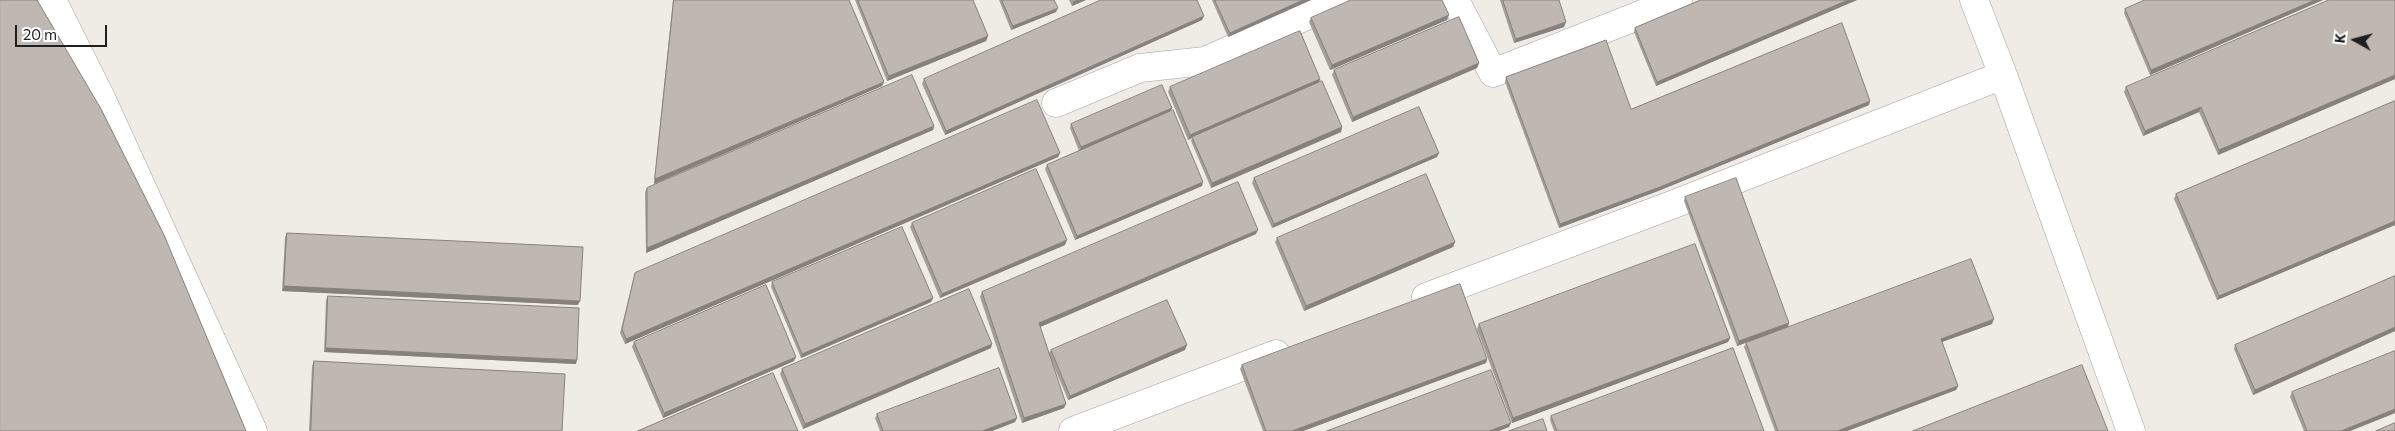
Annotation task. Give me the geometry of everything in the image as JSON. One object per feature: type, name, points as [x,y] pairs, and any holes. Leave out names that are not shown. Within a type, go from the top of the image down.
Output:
[{"type":"street","points":[[52,0],[102,100],[254,431]]},
{"type":"street","points":[[1056,103],[1140,68],[1205,61],[1342,0]]},
{"type":"street","points":[[1455,0],[1493,73],[1678,0]]},
{"type":"street","points":[[1974,0],[2004,75],[2131,431]]},
{"type":"street","points":[[1399,308],[1669,206],[2004,75]]},
{"type":"street","points":[[1073,431],[1297,346]]},
{"type":"building","points":[[0,0],[37,0],[101,109],[164,235],[246,431],[0,431]]},
{"type":"building","points":[[674,0],[849,0],[884,82],[655,179]]},
{"type":"building","points":[[858,0],[973,0],[988,36],[889,76]]},
{"type":"building","points":[[1002,0],[1054,0],[1058,8],[1013,26]]},
{"type":"building","points":[[1101,0],[1197,0],[1204,16],[946,131],[924,79]]},
{"type":"building","points":[[1215,0],[1303,0],[1230,33]]},
{"type":"building","points":[[1351,0],[1442,0],[1449,15],[1332,65],[1311,18]]},
{"type":"building","points":[[1503,0],[1559,0],[1566,22],[1516,39]]},
{"type":"building","points":[[1701,0],[1848,0],[1657,82],[1635,28]]},
{"type":"building","points":[[2145,0],[2315,0],[2151,70],[2125,9]]},
{"type":"building","points":[[2329,0],[2395,0],[2395,75],[2219,150],[2201,107],[2145,131],[2126,87]]},
{"type":"building","points":[[1459,17],[1479,63],[1353,117],[1334,70]]},
{"type":"building","points":[[1842,23],[1870,101],[1660,187],[1560,224],[1506,77],[1606,40],[1631,109]]},
{"type":"building","points":[[1300,31],[1320,79],[1190,135],[1170,87]]},
{"type":"building","points":[[912,75],[934,126],[647,248],[647,188]]},
{"type":"building","points":[[1322,81],[1342,127],[1212,183],[1192,137]]},
{"type":"building","points":[[1162,85],[1172,108],[1081,147],[1071,124]]},
{"type":"building","points":[[1037,100],[1060,153],[626,339],[622,329],[635,273]]},
{"type":"building","points":[[2395,101],[2395,221],[2219,296],[2176,194]]},
{"type":"building","points":[[1419,107],[1439,153],[1274,224],[1254,178]]},
{"type":"building","points":[[1173,110],[1203,182],[1077,236],[1047,165]]},
{"type":"building","points":[[1036,169],[1067,240],[942,294],[912,223]]},
{"type":"building","points":[[1426,174],[1455,242],[1306,306],[1277,238]]},
{"type":"building","points":[[1736,178],[1789,323],[1739,341],[1685,197]]},
{"type":"building","points":[[1238,182],[1258,230],[1039,323],[1066,404],[1024,418],[982,292]]},
{"type":"building","points":[[902,227],[933,298],[802,354],[772,282]]},
{"type":"building","points":[[287,233],[583,247],[580,301],[284,286]]},
{"type":"building","points":[[1695,244],[1730,338],[1513,418],[1479,324]]},
{"type":"building","points":[[1971,259],[1994,319],[1941,339],[1958,386],[1837,431],[1778,431],[1746,343]]},
{"type":"building","points":[[2395,276],[2395,327],[2255,390],[2235,345]]},
{"type":"building","points":[[1460,284],[1487,359],[1292,431],[1266,431],[1242,365]]},
{"type":"building","points":[[766,285],[796,357],[664,413],[634,342]]},
{"type":"building","points":[[969,289],[992,344],[805,424],[782,369]]},
{"type":"building","points":[[328,296],[579,308],[577,360],[326,348]]},
{"type":"building","points":[[1167,300],[1187,345],[1070,396],[1051,350]]},
{"type":"building","points":[[1733,348],[1764,431],[1557,431],[1551,416]]},
{"type":"building","points":[[2395,351],[2395,409],[2341,431],[2307,431],[2292,392]]},
{"type":"building","points":[[314,361],[565,374],[562,431],[311,431]]},
{"type":"building","points":[[2082,365],[2108,431],[1913,431]]},
{"type":"building","points":[[999,368],[1017,418],[982,431],[883,431],[877,414]]},
{"type":"building","points":[[1491,370],[1511,423],[1489,431],[1327,431]]},
{"type":"building","points":[[773,373],[798,431],[638,431]]},
{"type":"building","points":[[1543,419],[1547,431],[1509,431]]},
{"type":"building","points":[[2395,423],[2395,431],[2376,431]]}]
